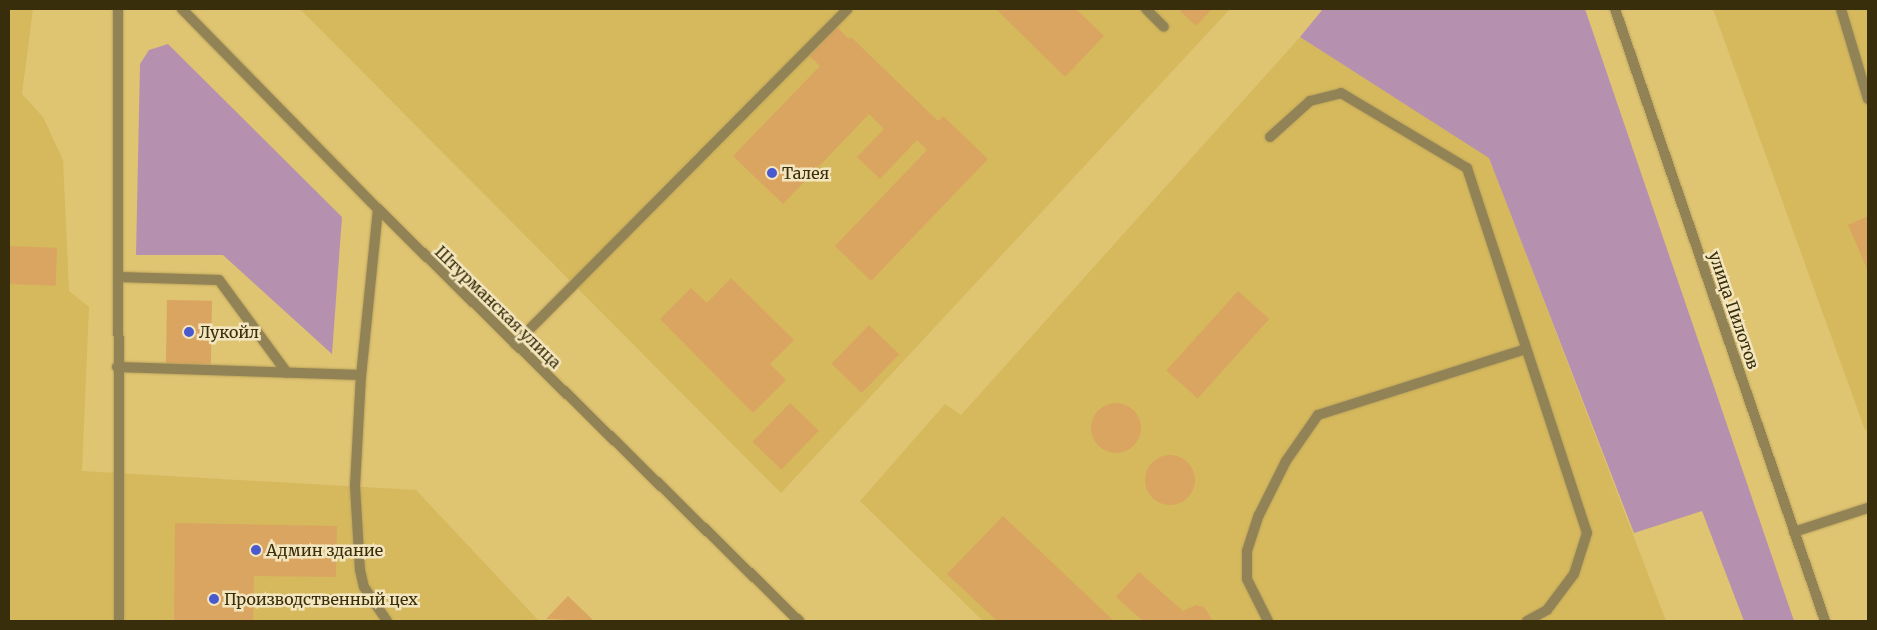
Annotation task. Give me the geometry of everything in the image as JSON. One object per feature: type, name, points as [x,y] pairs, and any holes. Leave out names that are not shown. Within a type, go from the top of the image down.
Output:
[{"type":"street","points":[[118,9],[117,367],[119,621]]},
{"type":"street","name":"Штурманская улица","points":[[182,9],[378,209],[799,621]]},
{"type":"street","points":[[515,344],[848,9]]},
{"type":"street","points":[[1146,9],[1164,27]]},
{"type":"street","name":"улица Пилотов","points":[[1615,9],[1825,621]]},
{"type":"street","points":[[1841,9],[1868,100]]},
{"type":"street","points":[[1270,137],[1310,100],[1341,93],[1467,168],[1587,533],[1574,574],[1547,610],[1527,621]]},
{"type":"street","points":[[378,209],[362,375],[355,486],[360,570],[364,587],[387,621]]},
{"type":"street","points":[[118,276],[219,280],[287,373]]},
{"type":"street","points":[[1268,621],[1247,579],[1247,551],[1259,515],[1286,461],[1318,416],[1526,349]]},
{"type":"street","points":[[117,367],[362,375]]},
{"type":"street","points":[[1794,532],[1868,508]]},
{"type":"shaded area","points":[[9,9],[33,9],[22,94],[43,117],[63,160],[69,291],[89,307],[82,471],[416,490],[539,621],[9,621]]},
{"type":"shaded area","points":[[300,9],[1230,9],[781,493]]},
{"type":"shaded area","points":[[1323,9],[1585,9],[1794,621],[1744,621],[1702,511],[1634,533],[1489,158],[1300,37]]},
{"type":"shaded area","points":[[1713,9],[1868,9],[1868,430],[1865,430]]},
{"type":"shaded area","points":[[1300,37],[1489,157],[1666,621],[983,621],[860,501],[945,404],[961,415]]},
{"type":"shaded area","points":[[168,44],[342,217],[332,354],[223,255],[136,255],[140,64],[149,50]]},
{"type":"building","points":[[996,9],[1076,9],[1104,36],[1065,77]]},
{"type":"building","points":[[1178,9],[1212,9],[1196,26]]},
{"type":"building","points":[[837,27],[849,39],[851,37],[938,121],[943,116],[988,159],[871,281],[835,246],[927,150],[917,140],[880,179],[857,157],[884,129],[869,114],[783,204],[733,156],[820,66],[809,56]]},
{"type":"building","points":[[1868,216],[1868,271],[1848,225]]},
{"type":"building","points":[[9,246],[57,248],[56,286],[9,284]]},
{"type":"building","points":[[731,278],[794,340],[770,364],[786,380],[753,413],[660,319],[691,288],[707,303]]},
{"type":"building","points":[[1238,291],[1269,319],[1198,399],[1166,371]]},
{"type":"building","name":"Лукойл","points":[[167,300],[212,301],[211,365],[166,364]]},
{"type":"building","points":[[869,325],[899,354],[862,393],[831,364]]},
{"type":"building","points":[[790,403],[819,431],[781,470],[752,442]]},
{"type":"building","points":[[1116,403],[1125,405],[1136,414],[1141,428],[1139,437],[1130,448],[1116,453],[1107,451],[1096,442],[1091,428],[1093,419],[1102,408]]},
{"type":"building","points":[[1170,455],[1179,457],[1190,466],[1195,480],[1193,489],[1184,500],[1170,505],[1161,503],[1150,494],[1145,480],[1147,471],[1156,460]]},
{"type":"building","points":[[1003,516],[1114,621],[997,621],[947,574]]},
{"type":"building","name":"Админ здание","points":[[175,523],[337,526],[336,577],[254,576],[253,621],[174,621]]},
{"type":"building","points":[[1139,572],[1183,611],[1196,605],[1204,607],[1213,621],[1143,621],[1116,597]]},
{"type":"building","points":[[568,596],[594,621],[546,619]]},
{"type":"place","name":"Талея","points":[[772,173]]},
{"type":"place","name":"Лукойл","points":[[189,332]]},
{"type":"place","name":"Админ здание","points":[[256,550]]},
{"type":"place","name":"Производственный цех","points":[[214,599]]}]
